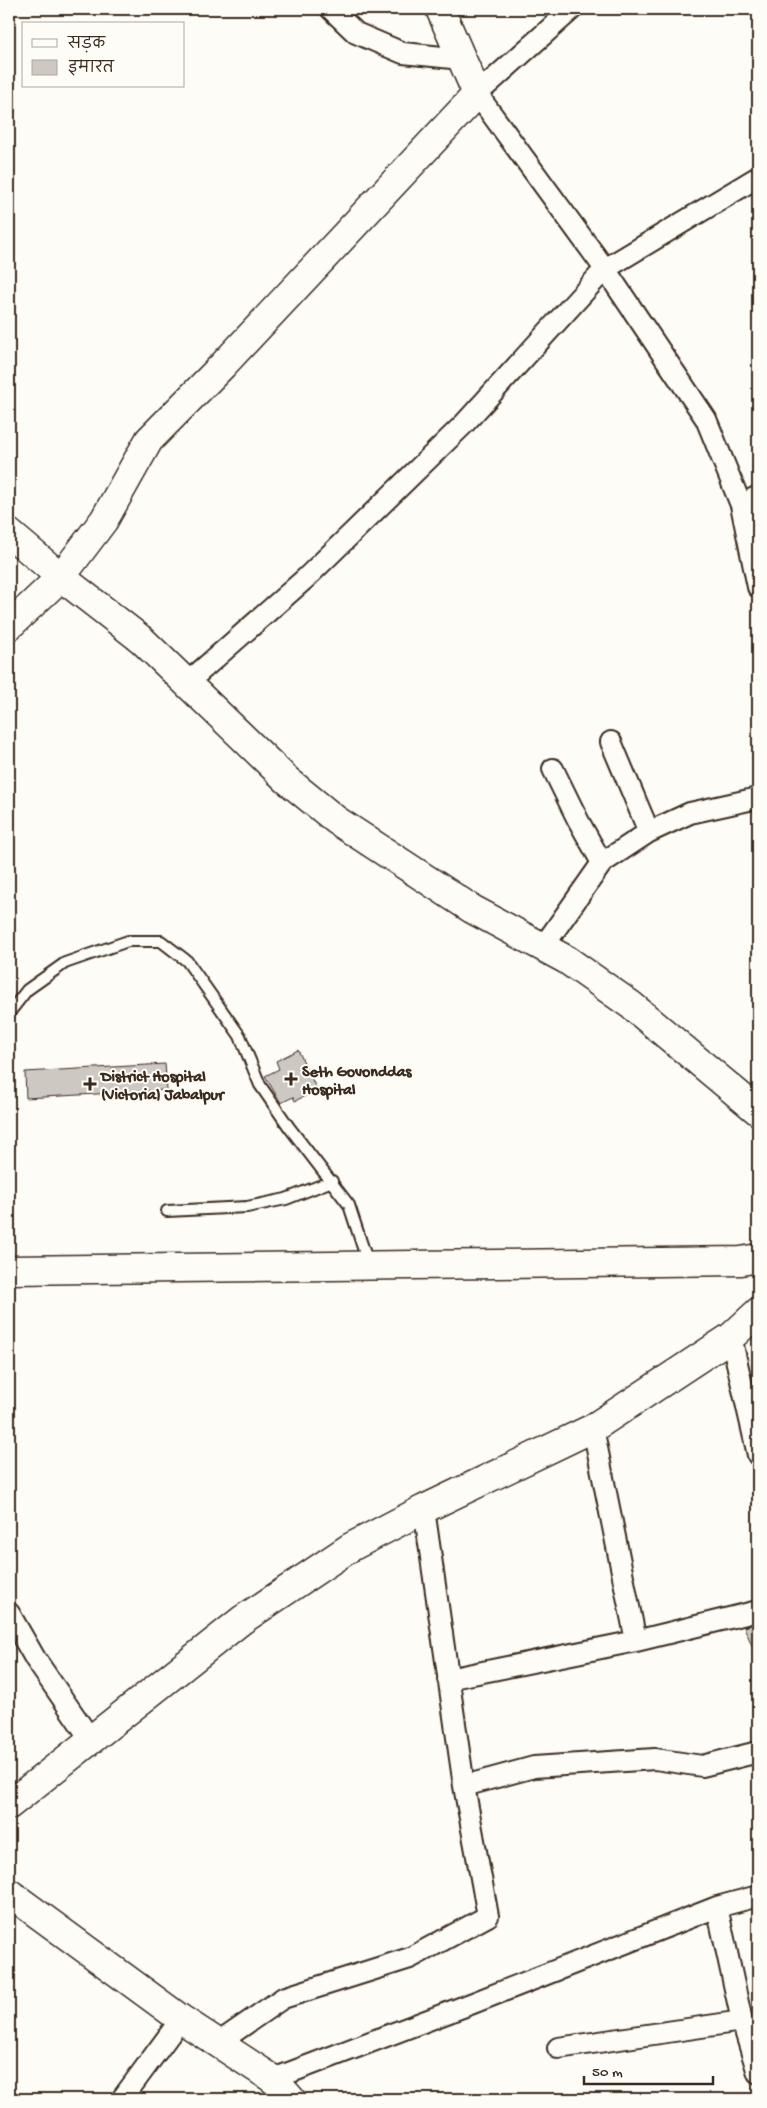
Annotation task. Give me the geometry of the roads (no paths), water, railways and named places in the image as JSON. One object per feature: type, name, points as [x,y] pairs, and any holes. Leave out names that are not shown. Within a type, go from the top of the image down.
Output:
[{"type":"street","points":[[331,9],[356,33],[403,54],[462,59]]},
{"type":"street","points":[[440,9],[477,94],[605,269],[706,419],[750,501],[758,587]]},
{"type":"street","points":[[9,626],[61,577],[104,520],[149,440],[230,358],[477,94],[572,9]]},
{"type":"street","points":[[187,683],[306,578],[464,424],[605,269],[758,177]]},
{"type":"street","points":[[9,533],[61,577],[142,640],[287,780],[336,820],[472,909],[567,960],[631,1005],[758,1111]]},
{"type":"street","points":[[611,742],[649,832]]},
{"type":"street","points":[[553,769],[602,863]]},
{"type":"street","points":[[543,947],[602,863],[649,832],[690,813],[758,798]]},
{"type":"street","points":[[9,1270],[753,1263]]},
{"type":"street","points":[[9,1805],[242,1620],[352,1547],[424,1509],[593,1428],[731,1337],[758,1312]]},
{"type":"street","points":[[731,1337],[758,1455]]},
{"type":"street","points":[[593,1428],[636,1641]]},
{"type":"street","points":[[218,2043],[284,1998],[410,1958],[488,1916],[464,1786],[424,1509]]},
{"type":"street","points":[[448,1679],[636,1641],[758,1611]]},
{"type":"street","points":[[9,1613],[36,1660],[91,1740]]},
{"type":"street","points":[[464,1786],[534,1767],[656,1759],[702,1766],[758,1752]]},
{"type":"street","points":[[9,1893],[181,2019],[273,2079],[291,2099]]},
{"type":"street","points":[[273,2079],[474,2003],[718,1907],[758,1896]]},
{"type":"street","points":[[718,1907],[742,2021],[758,2073]]},
{"type":"street","points":[[122,2099],[181,2019]]},
{"type":"street","points":[[558,2048],[742,2021]]},
{"type":"lane","points":[[9,1013],[27,990],[65,963],[128,942],[161,941],[187,961],[240,1036],[260,1085],[350,1205],[369,1267]]},
{"type":"lane","points":[[167,1211],[247,1207],[286,1199],[332,1181]]},
{"type":"place","name":"Seth Govonddas Hospital","points":[[291,1079]]},
{"type":"place","name":"District Hospital (Victoria) Jabalpur","points":[[90,1084]]}]
